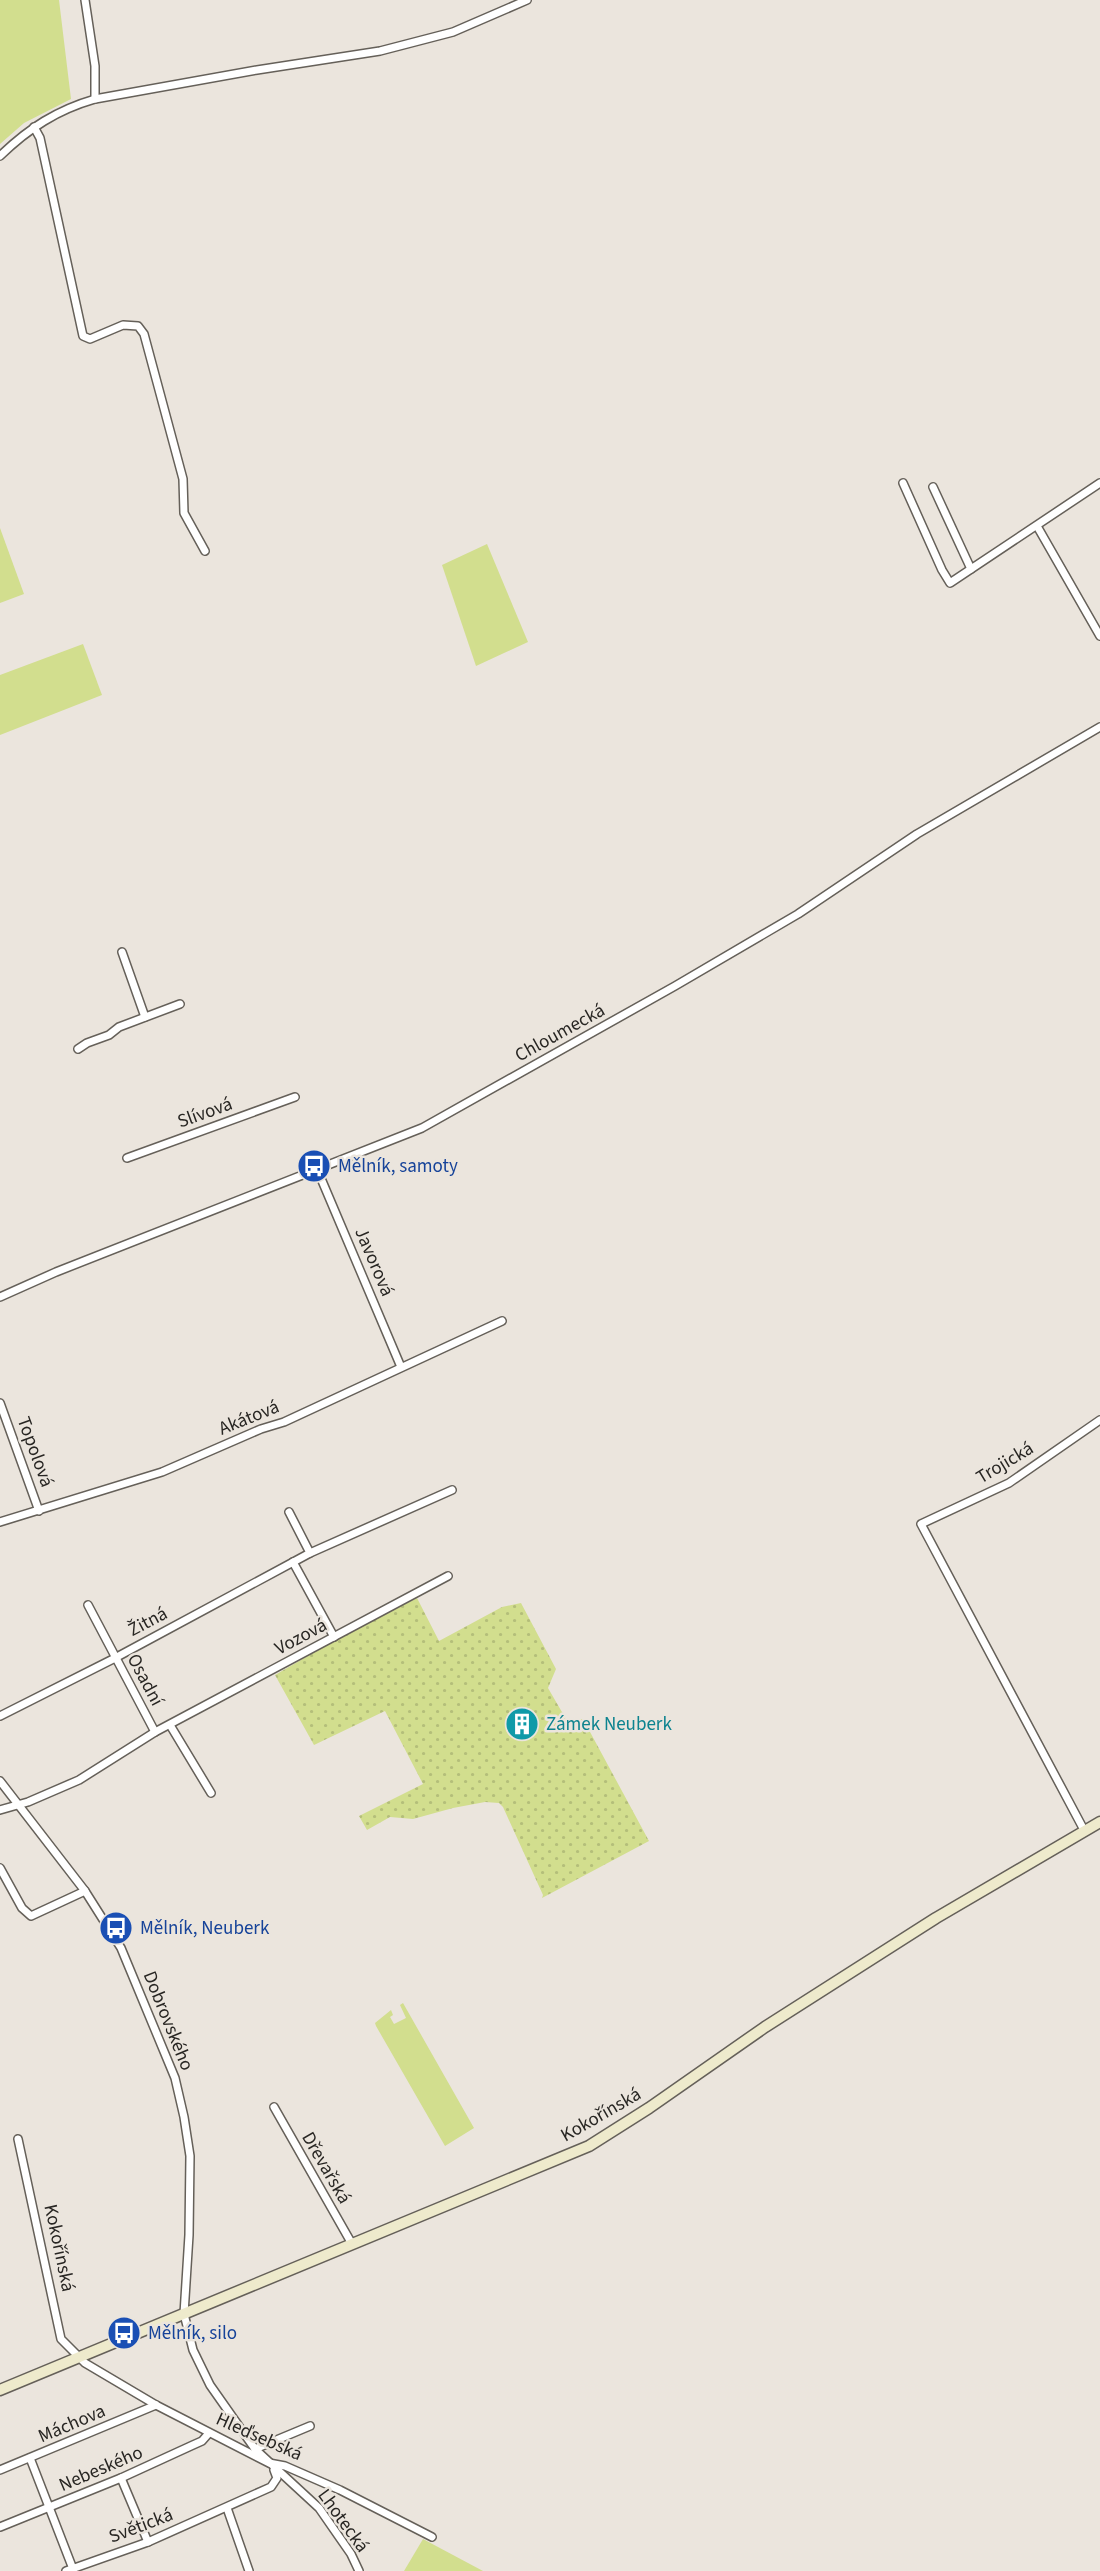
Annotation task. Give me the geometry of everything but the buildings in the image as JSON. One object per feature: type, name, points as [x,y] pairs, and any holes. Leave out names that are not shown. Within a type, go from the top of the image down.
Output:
[{"type":"main road","name":"Kokořínská","points":[[0,2390],[589,2146],[649,2108],[765,2026],[936,1918],[1100,1822]]},
{"type":"street","points":[[85,0],[95,66],[95,99]]},
{"type":"street","points":[[0,156],[33,127],[60,111],[95,99],[380,51],[453,32],[527,0]]},
{"type":"street","points":[[33,127],[40,138],[83,336],[90,339],[123,325],[138,326],[144,334],[184,483],[184,513],[205,551]]},
{"type":"street","points":[[903,482],[950,583],[1100,483]]},
{"type":"street","points":[[933,487],[971,569]]},
{"type":"street","points":[[1037,526],[1097,623],[1100,636]]},
{"type":"street","name":"Chloumecká","points":[[0,1297],[422,1128],[798,915],[917,834],[1100,727]]},
{"type":"street","points":[[122,952],[145,1017]]},
{"type":"street","points":[[78,1049],[109,1035],[119,1027],[180,1004]]},
{"type":"street","name":"Slívová","points":[[127,1158],[295,1097]]},
{"type":"street","name":"Javorová","points":[[317,1169],[401,1367]]},
{"type":"street","name":"Akátová","points":[[0,1522],[162,1472],[284,1422],[502,1321]]},
{"type":"street","name":"Topolová","points":[[0,1403],[39,1511]]},
{"type":"street","name":"Trojická","points":[[1084,1830],[920,1524],[1009,1483],[1100,1420]]},
{"type":"street","name":"Žitná","points":[[0,1716],[115,1658],[310,1553],[452,1490]]},
{"type":"street","points":[[289,1512],[310,1553]]},
{"type":"street","points":[[293,1562],[334,1637]]},
{"type":"street","name":"Vozová","points":[[0,1810],[28,1802],[79,1780],[155,1732],[448,1576]]},
{"type":"street","name":"Osadní","points":[[88,1605],[155,1732]]},
{"type":"street","points":[[170,1725],[211,1793]]},
{"type":"street","name":"Dobrovského","points":[[0,1781],[85,1891],[121,1948],[175,2078],[190,2156],[184,2314],[193,2350],[210,2385],[255,2449],[269,2463]]},
{"type":"street","points":[[0,1868],[22,1908],[31,1916],[85,1891]]},
{"type":"street","name":"Dřevařská","points":[[274,2107],[352,2244]]},
{"type":"street","name":"Kokořínská","points":[[18,2139],[61,2339],[78,2358]]},
{"type":"street","name":"Hleďsebská","points":[[78,2358],[209,2433],[269,2463],[285,2466],[340,2490],[432,2537]]},
{"type":"street","name":"Máchova","points":[[0,2470],[156,2405]]},
{"type":"street","points":[[255,2449],[310,2426]]},
{"type":"street","name":"Nebeského","points":[[0,2527],[121,2478],[193,2445],[209,2433]]},
{"type":"street","points":[[30,2458],[70,2570]]},
{"type":"street","name":"Světická","points":[[70,2570],[148,2542],[227,2508],[274,2484],[277,2475],[269,2463]]},
{"type":"street","name":"Lhotecká","points":[[269,2463],[320,2508],[359,2571]]},
{"type":"street","points":[[121,2478],[148,2542]]},
{"type":"street","points":[[227,2508],[249,2571]]},
{"type":"green space","points":[[0,0],[59,0],[71,99],[24,123],[0,144]]},
{"type":"green space","points":[[0,528],[24,594],[0,603]]},
{"type":"green space","points":[[487,544],[528,642],[476,666],[442,565]]},
{"type":"green space","points":[[83,644],[102,695],[0,735],[0,675]]},
{"type":"green space","points":[[417,1598],[439,1641],[502,1607],[521,1603],[556,1669],[548,1688],[566,1719],[583,1719],[649,1841],[542,1898],[543,1895],[499,1803],[485,1802],[413,1819],[390,1817],[367,1830],[359,1816],[423,1784],[385,1711],[314,1745],[275,1675]]},
{"type":"green space","points":[[403,2003],[474,2128],[445,2146],[375,2023],[391,2010],[393,2015],[390,2017],[394,2024],[406,2018],[400,2005]]},
{"type":"green space","points":[[423,2539],[483,2571],[404,2571]]},
{"type":"place","name":"Mělník, samoty","points":[[314,1166]]},
{"type":"place","name":"Zámek Neuberk","points":[[522,1724]]},
{"type":"place","name":"Mělník, Neuberk","points":[[116,1928]]},
{"type":"place","name":"Mělník, silo","points":[[124,2333]]}]
